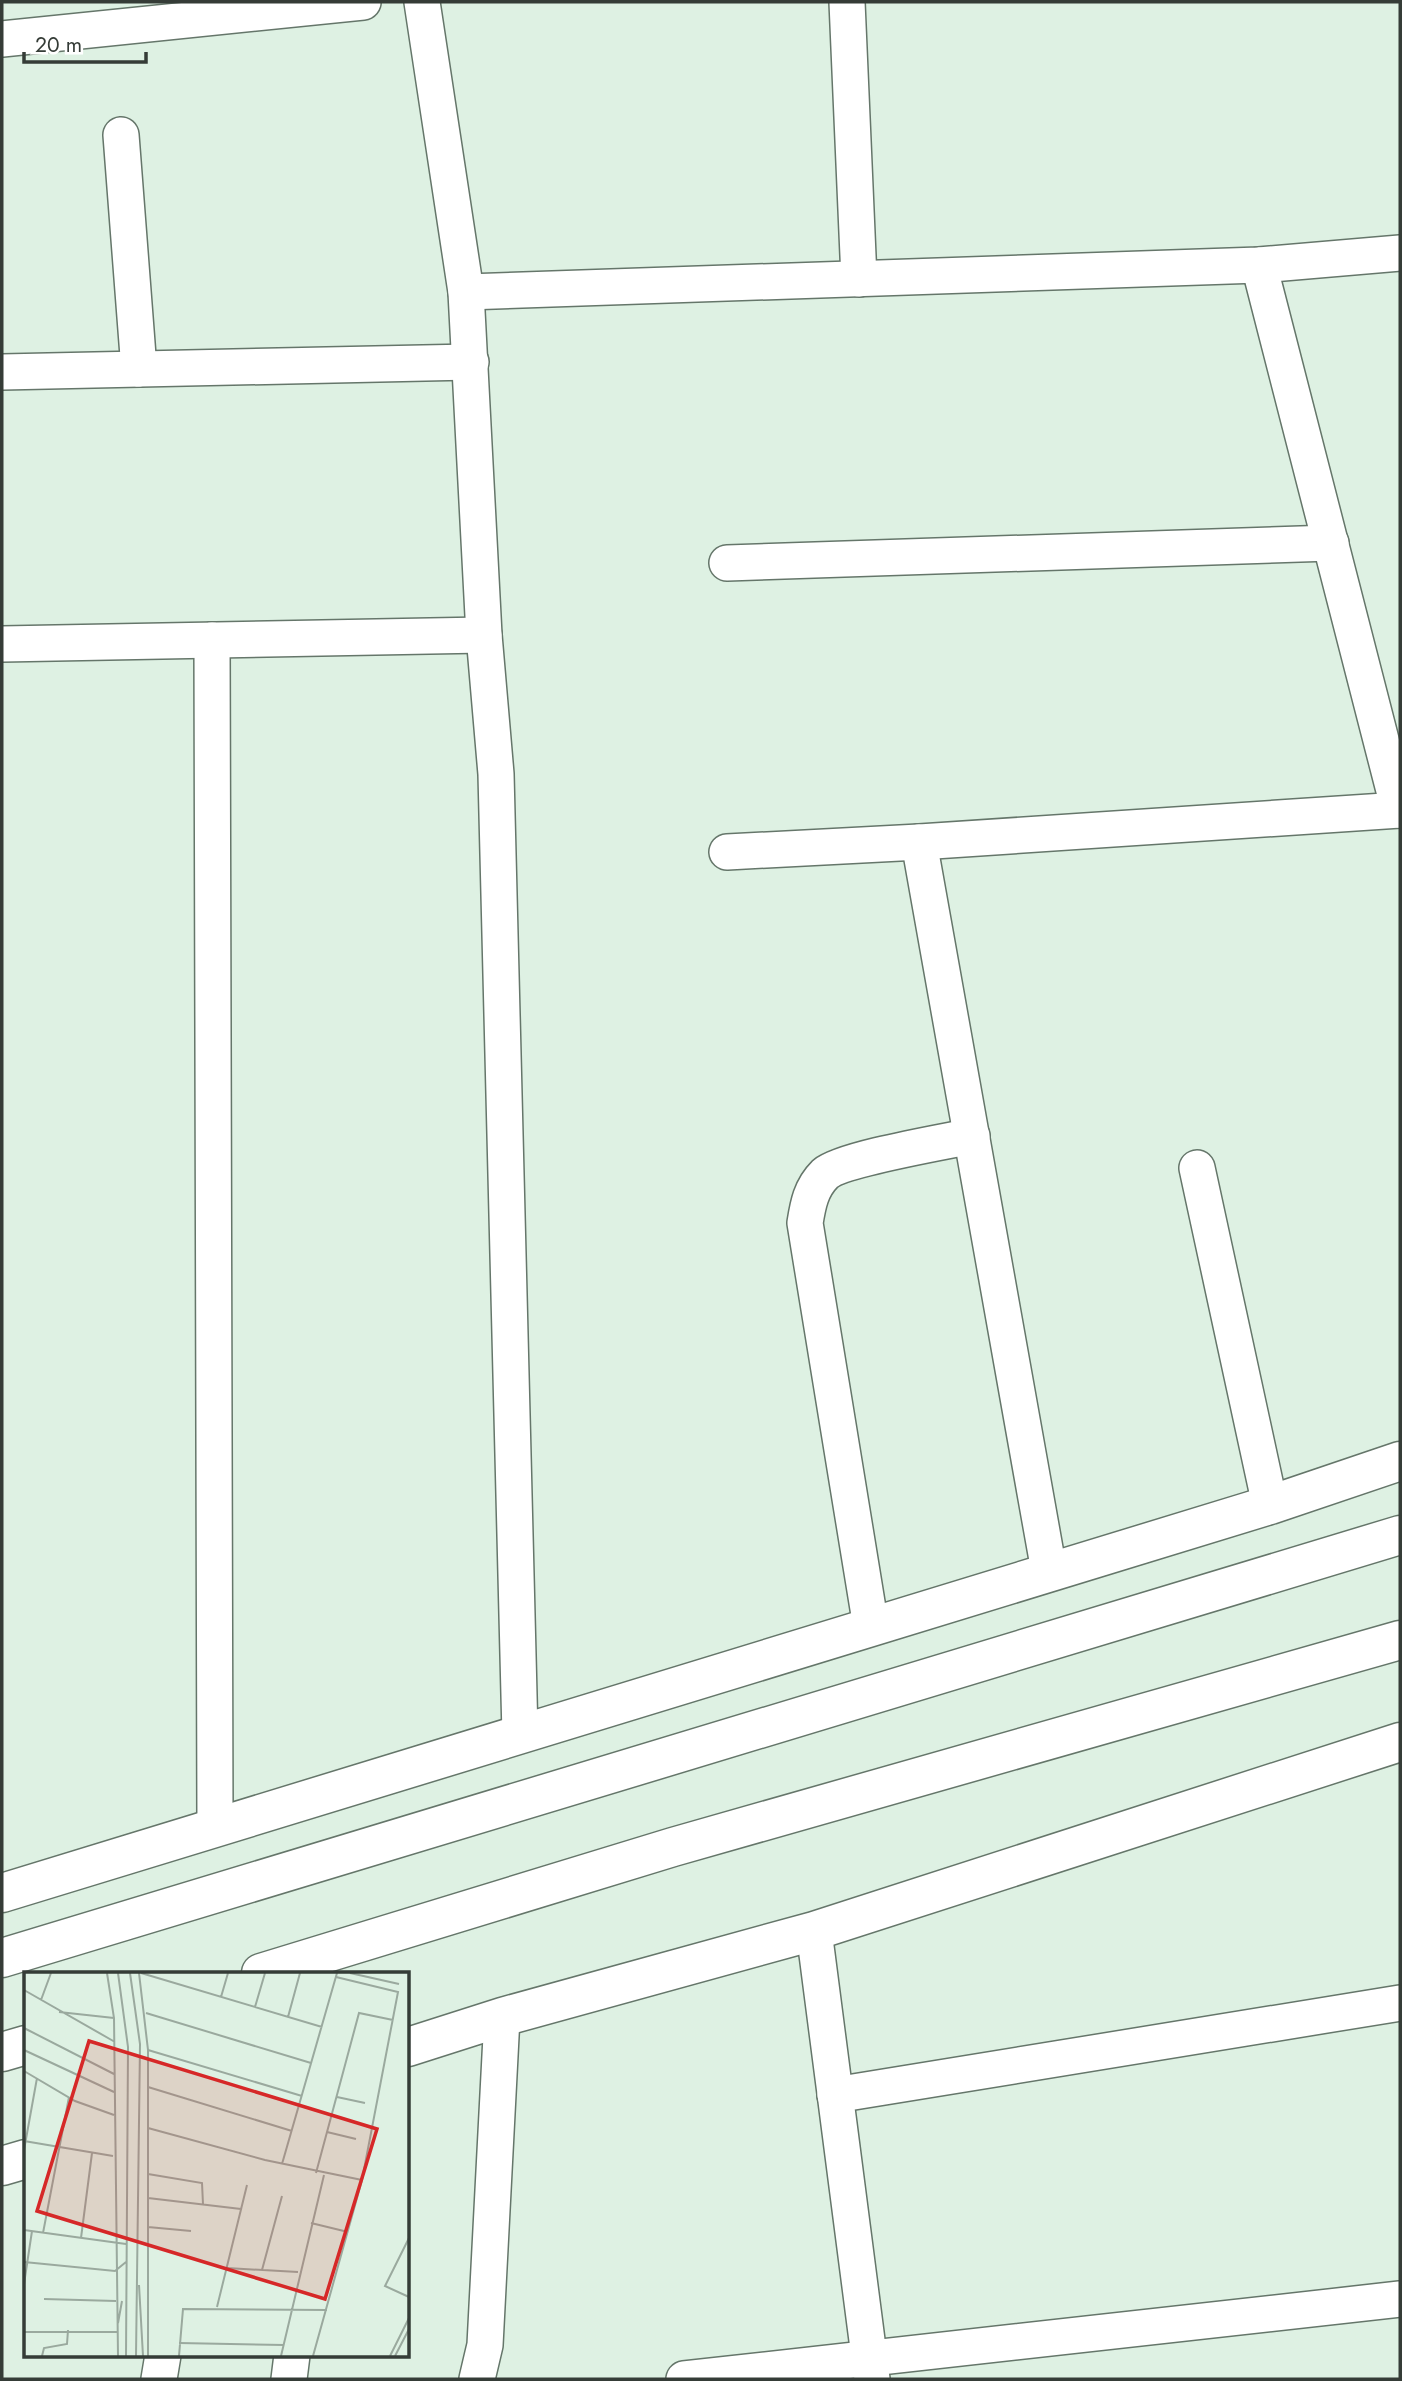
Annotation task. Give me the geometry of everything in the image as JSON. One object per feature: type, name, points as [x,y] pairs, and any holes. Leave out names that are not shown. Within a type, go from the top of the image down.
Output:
[{"type":"main road","points":[[2,1893],[1270,1504],[1400,1461]]},
{"type":"main road","points":[[2,1958],[1400,1535]]},
{"type":"main road","points":[[264,1972],[673,1847],[1400,1640]]},
{"type":"main road","points":[[410,2046],[502,2017],[814,1931],[1400,1742]]},
{"type":"main road","points":[[2,2052],[24,2046]]},
{"type":"main road","points":[[2,2166],[24,2160]]},
{"type":"street","points":[[2,39],[363,2]]},
{"type":"street","points":[[422,2],[466,292],[484,635],[496,774],[520,1735]]},
{"type":"street","points":[[847,2],[859,279]]},
{"type":"street","points":[[121,135],[139,369]]},
{"type":"street","points":[[466,292],[1259,265],[1400,253]]},
{"type":"street","points":[[727,852],[1399,810],[1259,265]]},
{"type":"street","points":[[2,372],[471,362]]},
{"type":"street","points":[[727,563],[1331,543]]},
{"type":"street","points":[[2,643],[484,635]]},
{"type":"street","points":[[212,640],[215,1828]]},
{"type":"street","points":[[919,842],[1049,1571]]},
{"type":"street","points":[[871,1626],[805,1223],[809,1196],[827,1173],[863,1159],[972,1136]]},
{"type":"street","points":[[1197,1168],[1270,1504]]},
{"type":"street","points":[[814,1931],[871,2369]]},
{"type":"street","points":[[835,2095],[1400,2003]]},
{"type":"street","points":[[477,2379],[485,2345],[502,2017]]},
{"type":"street","points":[[684,2379],[871,2369],[1400,2299]]},
{"type":"street","points":[[159,2379],[163,2356]]},
{"type":"street","points":[[289,2379],[292,2356]]}]
